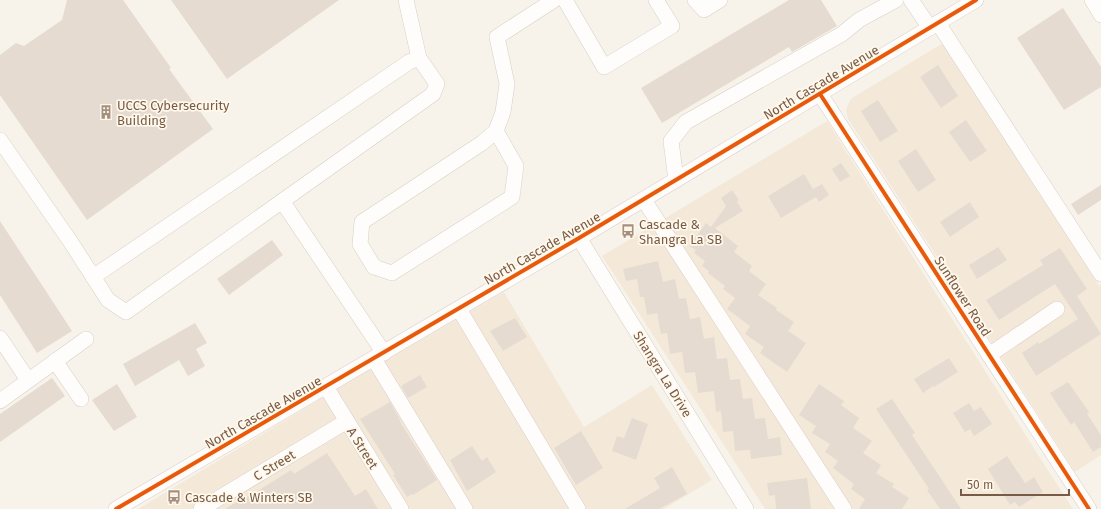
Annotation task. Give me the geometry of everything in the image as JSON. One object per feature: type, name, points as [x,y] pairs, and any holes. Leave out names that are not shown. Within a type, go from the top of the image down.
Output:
[{"type":"street","points":[[0,140],[108,300],[126,312],[433,94],[437,84],[419,58],[406,0]]},
{"type":"street","points":[[496,131],[516,166],[512,197],[392,273],[374,267],[360,244],[362,222],[482,143],[496,131],[503,112],[507,84],[497,37],[554,0]]},
{"type":"street","points":[[565,0],[604,67],[672,26],[656,0]]},
{"type":"street","points":[[695,0],[704,10],[720,0]]},
{"type":"street","points":[[676,180],[671,141],[686,122],[842,34],[860,20],[896,0]]},
{"type":"street","points":[[910,0],[934,25],[1101,274]]},
{"type":"street","name":"North Cascade Avenue","points":[[116,509],[580,238],[976,0]]},
{"type":"street","points":[[93,277],[410,62],[419,58]]},
{"type":"street","name":"Sunflower Road","points":[[820,94],[1089,509]]},
{"type":"street","points":[[644,200],[844,509]]},
{"type":"street","points":[[282,201],[379,356],[465,509]]},
{"type":"street","name":"Shangra La Drive","points":[[580,238],[746,509]]},
{"type":"street","points":[[459,309],[578,509]]},
{"type":"street","points":[[989,355],[1057,309]]},
{"type":"street","points":[[0,338],[28,380]]},
{"type":"street","points":[[0,401],[86,339]]},
{"type":"street","points":[[55,361],[81,399]]},
{"type":"street","name":"A Street","points":[[326,387],[401,509]]},
{"type":"street","name":"C Street","points":[[201,509],[347,421]]},
{"type":"shaded area","points":[[943,43],[1099,286],[1101,284],[1101,455],[1075,472],[848,119],[846,110],[852,98]]},
{"type":"shaded area","points":[[827,121],[1073,509],[765,509],[602,256]]},
{"type":"shaded area","points":[[504,292],[584,427],[652,385],[712,480],[664,509],[138,509],[342,386]]},
{"type":"building","name":"UCCS Cybersecurity Building","points":[[67,0],[123,0],[171,68],[169,69],[213,129],[87,220],[0,95],[0,55],[16,43],[24,46],[62,20]]},
{"type":"building","name":"UCCS Cybersecurity Building","points":[[171,0],[339,0],[227,79]]},
{"type":"building","points":[[789,0],[821,0],[837,26],[792,52],[789,47],[662,123],[641,88]]},
{"type":"building","points":[[1063,8],[1101,67],[1101,87],[1064,110],[1017,38]]},
{"type":"building","points":[[938,65],[958,96],[941,108],[920,77]]},
{"type":"building","points":[[878,100],[898,131],[880,142],[861,111]]},
{"type":"building","points":[[966,120],[987,151],[970,162],[949,132]]},
{"type":"building","points":[[916,149],[936,180],[918,192],[898,161]]},
{"type":"building","points":[[841,163],[850,176],[840,182],[832,169]]},
{"type":"building","points":[[804,174],[813,189],[822,184],[829,195],[819,202],[816,197],[781,218],[768,196]]},
{"type":"building","points":[[1101,185],[1101,200],[1078,215],[1071,204]]},
{"type":"building","points":[[732,190],[739,200],[737,202],[743,211],[715,228],[738,246],[734,252],[752,266],[749,271],[766,284],[758,295],[777,308],[776,310],[794,322],[788,331],[806,343],[787,372],[760,353],[764,347],[745,334],[750,326],[727,309],[735,298],[723,289],[725,286],[708,273],[709,271],[702,266],[705,261],[694,253],[696,250],[689,246],[706,223],[711,227],[726,206],[721,198]]},
{"type":"building","points":[[970,202],[979,217],[950,237],[940,222]]},
{"type":"building","points":[[0,221],[72,331],[37,353],[0,295]]},
{"type":"building","points":[[272,240],[283,255],[229,295],[217,279]]},
{"type":"building","points":[[998,247],[1007,260],[977,279],[969,265]]},
{"type":"building","points":[[1060,248],[1087,289],[1077,296],[1101,334],[1036,376],[1022,353],[1078,319],[1055,284],[999,320],[986,300],[1043,265],[1040,260]]},
{"type":"building","points":[[658,261],[663,282],[675,279],[679,299],[686,298],[690,319],[700,317],[704,339],[714,337],[717,359],[727,358],[730,380],[740,379],[743,399],[752,398],[755,419],[765,418],[768,439],[780,437],[782,455],[751,459],[750,450],[735,451],[733,431],[723,432],[721,411],[716,412],[714,391],[698,393],[695,372],[685,373],[682,352],[670,354],[667,333],[661,334],[657,313],[647,315],[644,297],[640,297],[637,279],[626,281],[623,269]]},
{"type":"building","points":[[515,318],[527,337],[503,351],[490,331]]},
{"type":"building","points":[[195,323],[207,343],[196,349],[205,366],[188,376],[179,360],[135,386],[123,364]]},
{"type":"building","points":[[949,358],[958,372],[923,393],[914,379]]},
{"type":"building","points":[[420,375],[427,387],[408,398],[401,386]]},
{"type":"building","points":[[52,378],[65,396],[0,442],[0,414]]},
{"type":"building","points":[[1068,382],[1089,412],[1087,414],[1101,435],[1101,447],[1093,452],[1074,422],[1071,425],[1050,393]]},
{"type":"building","points":[[117,384],[137,417],[114,431],[92,400]]},
{"type":"building","points":[[819,384],[844,401],[841,405],[859,418],[853,428],[872,441],[863,453],[881,465],[876,473],[894,484],[892,487],[909,498],[902,509],[859,509],[865,499],[851,489],[854,484],[833,468],[838,461],[825,452],[830,444],[812,433],[816,426],[799,415]]},
{"type":"building","points":[[892,399],[915,433],[912,435],[961,509],[940,509],[927,490],[929,489],[876,409]]},
{"type":"building","points":[[390,402],[402,425],[437,480],[413,495],[412,494],[407,497],[393,475],[395,474],[360,419]]},
{"type":"building","points":[[969,403],[974,411],[981,407],[992,424],[974,436],[970,429],[965,432],[953,413]]},
{"type":"building","points":[[632,418],[648,424],[636,460],[612,451],[617,436],[624,438]]},
{"type":"building","points":[[581,431],[603,468],[576,485],[554,448]]},
{"type":"building","points":[[472,446],[482,461],[487,457],[496,472],[467,491],[450,460]]},
{"type":"building","points":[[327,453],[355,496],[366,489],[378,509],[225,509],[247,496],[248,497],[291,470],[294,474]]},
{"type":"building","points":[[1007,456],[1025,483],[1034,477],[1043,492],[1019,507],[1015,502],[1010,505],[988,469]]},
{"type":"building","points":[[672,467],[687,494],[659,509],[625,509],[660,488],[654,478]]},
{"type":"building","points":[[807,478],[811,509],[776,509],[775,495],[769,496],[767,483]]},
{"type":"cycle path","points":[[116,509],[579,238],[976,0]]},
{"type":"cycle path","points":[[820,94],[1089,509]]},
{"type":"place","name":"UCCS Cybersecurity Building","points":[[106,112]]},
{"type":"place","name":"Cascade & Shangra La SB","points":[[628,231]]},
{"type":"place","name":"Cascade & Winters SB","points":[[174,497]]}]
